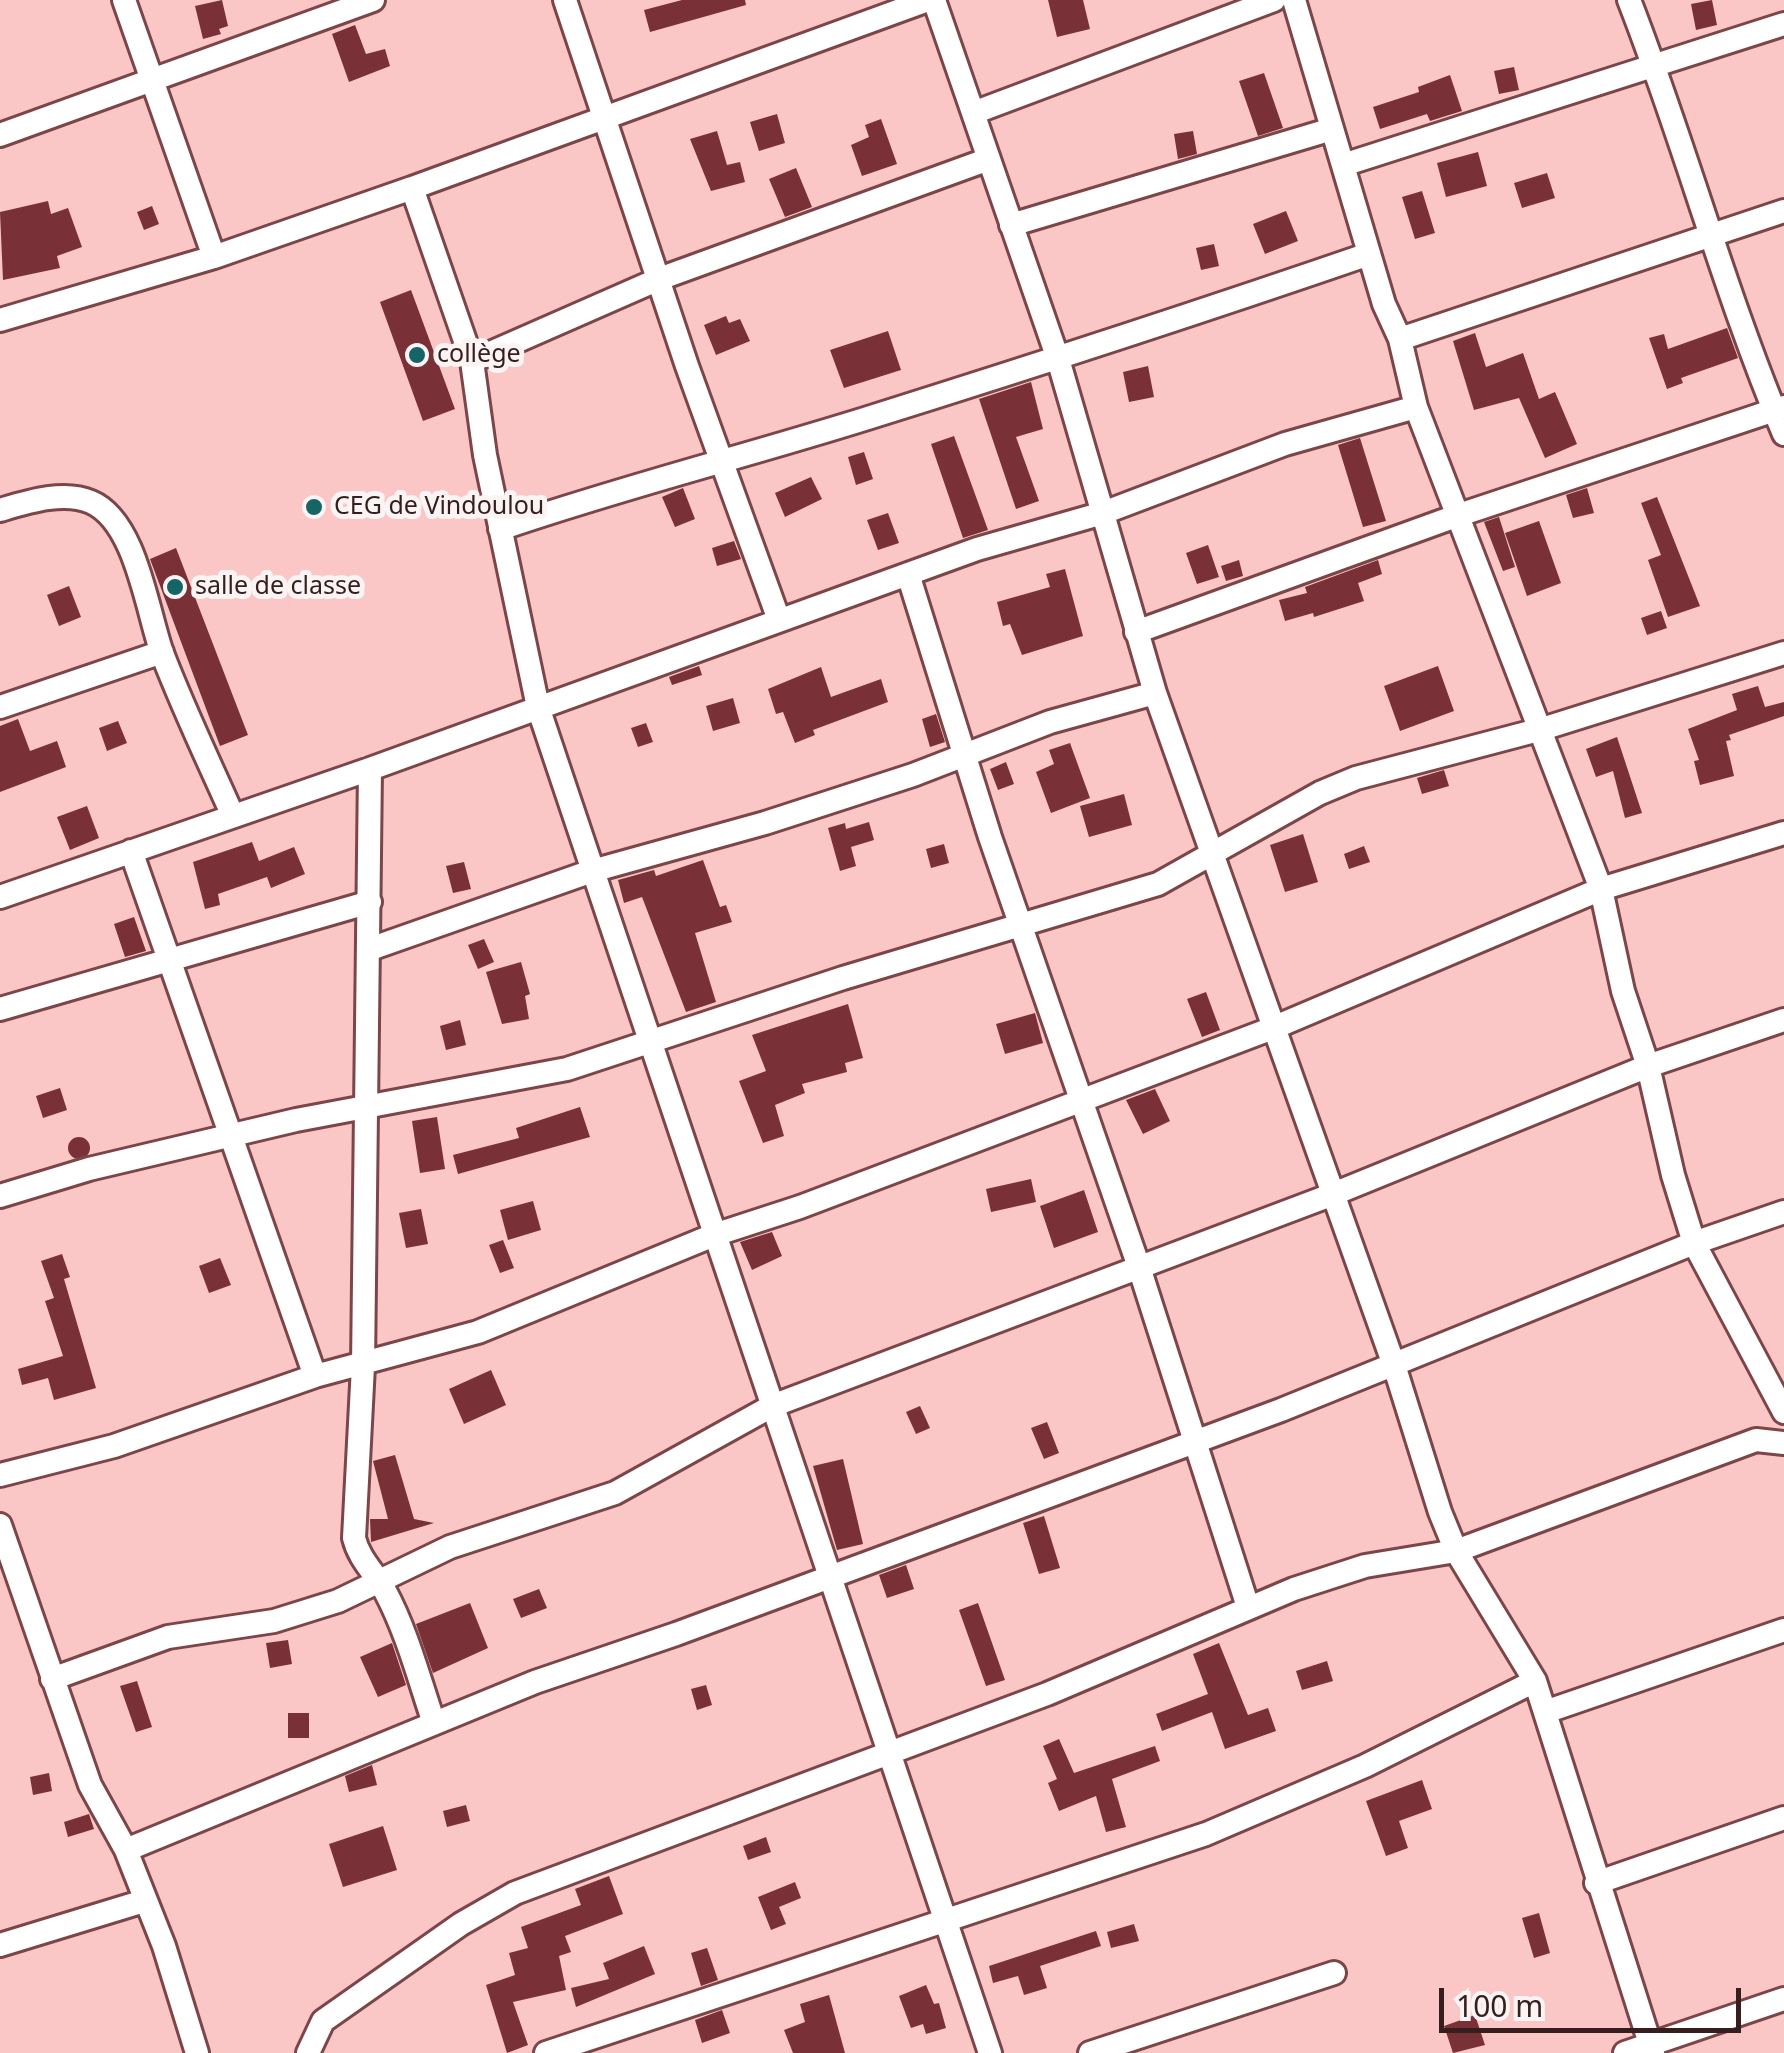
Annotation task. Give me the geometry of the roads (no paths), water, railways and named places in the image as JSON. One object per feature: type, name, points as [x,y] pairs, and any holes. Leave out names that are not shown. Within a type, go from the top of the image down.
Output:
[{"type":"street","points":[[124,0],[214,257]]},
{"type":"street","points":[[0,135],[373,0]]},
{"type":"street","points":[[566,0],[779,620]]},
{"type":"street","points":[[0,320],[214,257],[931,0],[1058,359],[1155,692],[1331,1196],[1394,1364],[1456,1552],[1535,1681],[1651,2049]]},
{"type":"street","points":[[973,113],[1274,0]]},
{"type":"street","points":[[1294,0],[1368,254],[1400,339],[1416,407],[1601,890],[1623,991],[1648,1066],[1673,1175],[1694,1242],[1784,1412]]},
{"type":"street","points":[[1629,0],[1712,232],[1736,317],[1779,408],[1784,434]]},
{"type":"street","points":[[1342,165],[1784,24]]},
{"type":"street","points":[[1011,225],[1332,129]]},
{"type":"street","points":[[472,361],[659,279],[989,159]]},
{"type":"street","points":[[412,188],[472,361],[500,530],[538,707],[990,2053]]},
{"type":"street","points":[[1400,339],[1784,210]]},
{"type":"street","points":[[500,530],[620,488],[723,462],[1058,359],[1368,254]]},
{"type":"street","points":[[0,896],[370,769],[1020,535],[1103,513],[1286,444],[1416,407]]},
{"type":"street","points":[[1136,632],[1459,515],[1779,408]]},
{"type":"street","points":[[0,510],[63,496],[90,502],[105,511],[137,566],[162,652],[232,816]]},
{"type":"street","points":[[908,574],[965,756],[1140,1267],[1248,1607]]},
{"type":"street","points":[[0,706],[162,652]]},
{"type":"street","points":[[0,1196],[230,1135],[368,1105],[543,1076],[1022,923],[1158,884],[1320,793],[1356,778],[1542,729],[1784,653]]},
{"type":"street","points":[[370,949],[592,871],[765,824],[965,756],[1050,722],[1155,692]]},
{"type":"street","points":[[370,769],[364,1366],[354,1538],[357,1552],[378,1582],[404,1635],[434,1723]]},
{"type":"street","points":[[0,1475],[114,1446],[315,1376],[364,1366],[478,1332],[714,1235],[1273,1028],[1601,890],[1784,834]]},
{"type":"street","points":[[132,851],[315,1376]]},
{"type":"street","points":[[0,1010],[370,902]]},
{"type":"street","points":[[52,1679],[168,1637],[274,1621],[338,1601],[450,1547],[616,1493],[772,1406],[1331,1196],[1648,1066],[1784,1020]]},
{"type":"street","points":[[126,1850],[434,1723],[1394,1364],[1694,1242],[1784,1212]]},
{"type":"street","points":[[308,2053],[322,2021],[460,1924],[515,1893],[1047,1694],[1248,1607],[1365,1566],[1456,1552],[1756,1440],[1784,1444]]},
{"type":"street","points":[[0,1525],[4,1549],[90,1785],[126,1850],[164,1946],[196,2053]]},
{"type":"street","points":[[1545,1712],[1784,1630]]},
{"type":"street","points":[[546,2053],[1206,1834],[1365,1766],[1535,1681]]},
{"type":"street","points":[[1596,1883],[1784,1818]]},
{"type":"street","points":[[0,1944],[144,1900]]},
{"type":"street","points":[[1090,2053],[1334,1973]]},
{"type":"street","points":[[1625,2053],[1651,2049],[1784,1999]]},
{"type":"place","name":"collège","points":[[417,355]]},
{"type":"place","name":"CEG de Vindoulou","points":[[314,507]]},
{"type":"place","name":"salle de classe","points":[[175,587]]}]
